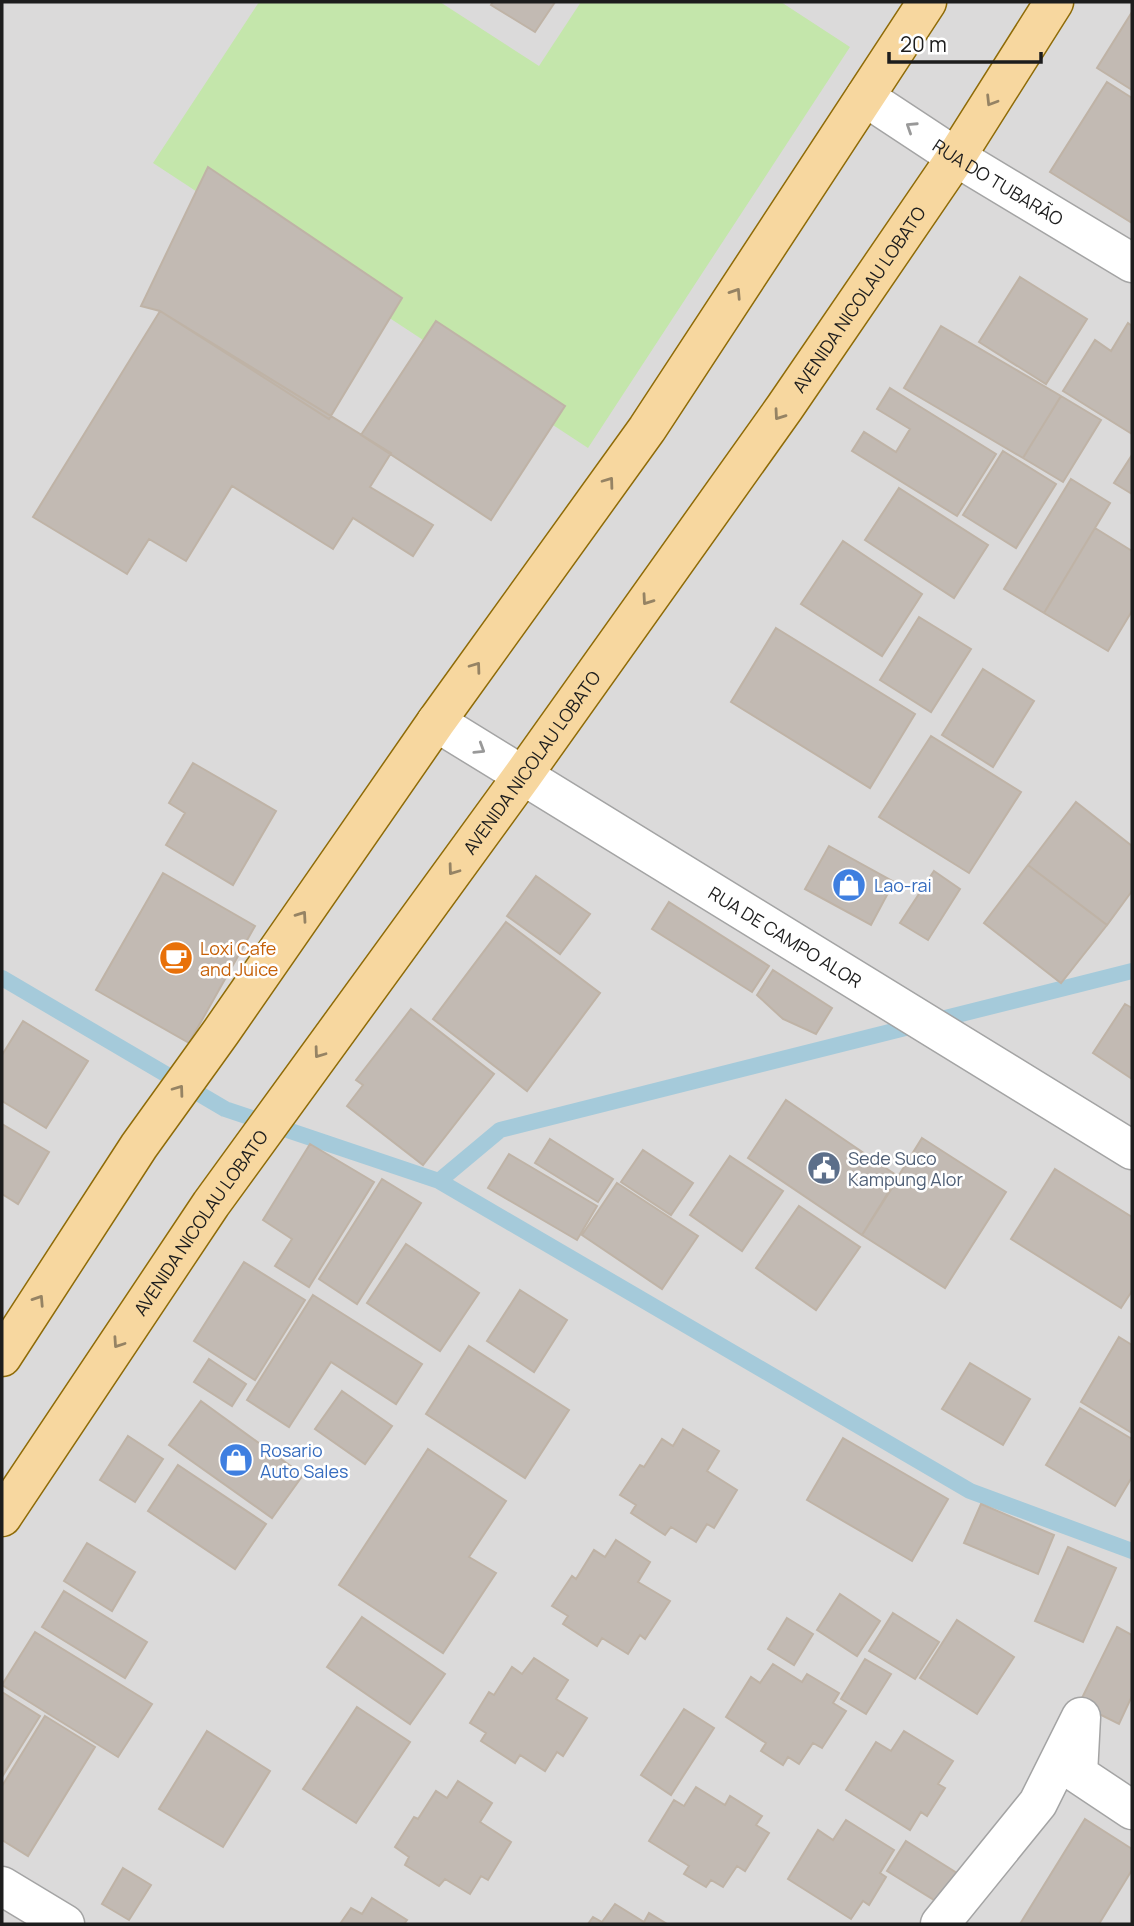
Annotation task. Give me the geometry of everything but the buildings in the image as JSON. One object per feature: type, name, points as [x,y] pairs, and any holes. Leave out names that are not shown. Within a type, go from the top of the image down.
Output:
[{"type":"main road","points":[[2,1357],[139,1146],[436,722],[647,429],[928,2]]},
{"type":"main road","name":"AVENIDA NICOLAU LOBATO","points":[[2,1517],[211,1205],[523,775],[785,407],[956,156],[1054,2]]},
{"type":"street","name":"RUA DO TUBARÃO","points":[[865,97],[1132,263]]},
{"type":"street","name":"RUA DE CAMPO ALOR","points":[[436,722],[1132,1150]]},
{"type":"street","points":[[940,1924],[1038,1803],[1081,1717],[1077,1774],[1132,1810]]},
{"type":"street","points":[[2,1886],[65,1924]]},
{"type":"shaded area","points":[[2,2],[1132,2],[1132,1924],[2,1924]]},
{"type":"green space","points":[[259,2],[440,2],[539,66],[581,2],[781,2],[850,47],[588,448],[153,163]]},
{"type":"waterway","points":[[439,1181],[500,1130],[1132,971]]},
{"type":"waterway","points":[[2,978],[225,1109],[439,1181],[970,1491],[1132,1551]]},
{"type":"place","name":"Lao-rai","points":[[849,885]]},
{"type":"place","name":"Loxi Cafe and Juice","points":[[176,958]]},
{"type":"place","name":"Sede Suco Kampung Alor","points":[[824,1168]]},
{"type":"place","name":"Rosario Auto Sales","points":[[236,1460]]}]
